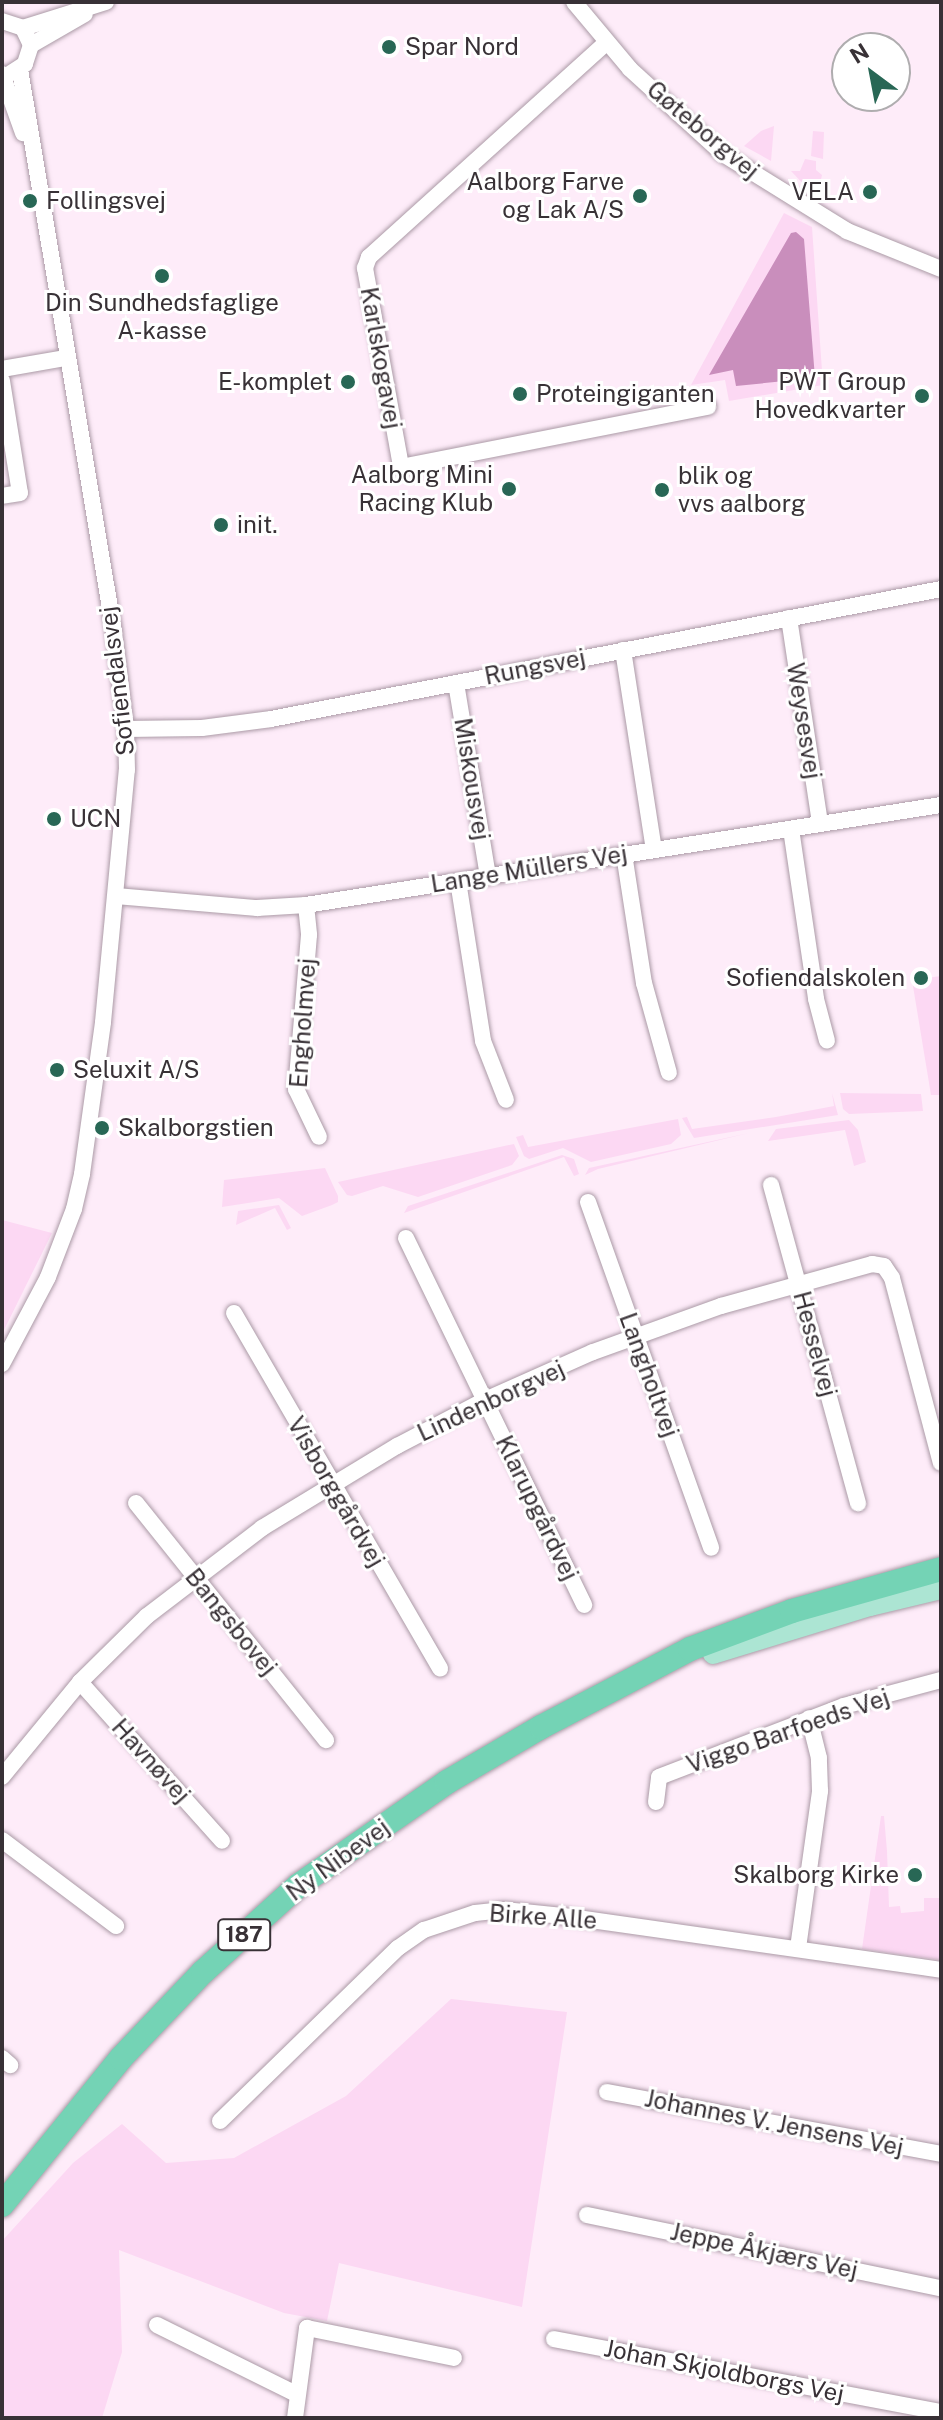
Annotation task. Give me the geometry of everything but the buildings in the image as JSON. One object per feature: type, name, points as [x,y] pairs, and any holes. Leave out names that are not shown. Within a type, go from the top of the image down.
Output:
[{"type":"highway","name":"Ny Nibevej","points":[[2,2205],[121,2058],[203,1972],[299,1885],[447,1782],[541,1727],[690,1649],[761,1621],[941,1569]]},
{"type":"highway","name":"Ny Nibevej","points":[[627,1683],[713,1654]]},
{"type":"main road","name":"Ny Nibevej","points":[[713,1654],[840,1615],[941,1589]]},
{"type":"street","name":"Gøteborgvej","points":[[574,2],[670,108],[723,154],[847,231],[941,269]]},
{"type":"street","points":[[9,19],[102,4]]},
{"type":"street","points":[[31,45],[102,4]]},
{"type":"street","points":[[2,74],[20,69],[29,58],[31,45],[9,19]]},
{"type":"street","name":"Karlskogavej","points":[[607,42],[369,257],[366,275],[401,467],[708,407]]},
{"type":"street","name":"Sofiendalsvej","points":[[2,1364],[43,1288],[76,1202],[94,1098],[127,770],[126,729],[114,632],[20,69]]},
{"type":"street","name":"Sofiendalsvej","points":[[2,74],[37,177]]},
{"type":"street","points":[[2,369],[66,358]]},
{"type":"street","points":[[2,381],[20,493],[2,496]]},
{"type":"street","name":"Rungsvej","points":[[126,729],[202,728],[271,719],[941,589]]},
{"type":"street","name":"Weysesvej","points":[[789,618],[820,824]]},
{"type":"street","points":[[623,650],[654,850]]},
{"type":"street","name":"Miskousvej","points":[[456,683],[488,876]]},
{"type":"street","name":"Lange Müllers Vej","points":[[116,896],[257,908],[306,905],[941,805]]},
{"type":"street","points":[[791,829],[816,999],[827,1041]]},
{"type":"street","points":[[624,854],[644,983],[669,1073]]},
{"type":"street","points":[[458,881],[483,1041],[506,1100]]},
{"type":"street","name":"Engholmvej","points":[[306,905],[309,935],[296,1089],[319,1137]]},
{"type":"street","name":"Hesselvej","points":[[771,1185],[858,1503]]},
{"type":"street","name":"Langholtvej","points":[[588,1202],[711,1548]]},
{"type":"street","name":"Klarupgårdvej","points":[[406,1238],[584,1605]]},
{"type":"street","name":"Lindenborgvej","points":[[2,1777],[80,1682],[147,1616],[195,1576],[331,1484],[485,1400],[635,1336],[799,1283],[872,1264],[884,1266],[892,1278],[941,1463]]},
{"type":"street","name":"Visborggårdvej","points":[[234,1313],[440,1669]]},
{"type":"street","name":"Bangsbovej","points":[[136,1503],[326,1740]]},
{"type":"street","name":"Viggo Barfoeds Vej","points":[[656,1802],[659,1777],[809,1718],[941,1680]]},
{"type":"street","name":"Havnøvej","points":[[80,1682],[222,1841]]},
{"type":"street","points":[[798,1948],[820,1791],[819,1758],[809,1718]]},
{"type":"street","points":[[2,1840],[116,1926]]},
{"type":"street","name":"Birke Alle","points":[[220,2121],[398,1948],[424,1930],[451,1919],[504,1910],[536,1913],[941,1970]]},
{"type":"street","name":"Johannes V. Jensens Vej","points":[[607,2092],[941,2154]]},
{"type":"street","name":"Jeppe Åkjærs Vej","points":[[587,2215],[941,2288]]},
{"type":"street","points":[[157,2325],[296,2394]]},
{"type":"street","points":[[295,2418],[307,2328],[454,2358]]},
{"type":"street","name":"Johan Skjoldborgs Vej","points":[[554,2339],[941,2412]]},
{"type":"shaded area","points":[[774,126],[771,161],[744,146],[761,131]]},
{"type":"shaded area","points":[[813,131],[824,132],[823,159],[811,156]]},
{"type":"shaded area","points":[[805,159],[816,161],[816,170],[822,175],[818,193],[807,188],[791,171],[800,171]]},
{"type":"shaded area","points":[[784,213],[812,227],[823,385],[729,401],[725,380],[691,385]]},
{"type":"shaded area","points":[[796,232],[804,239],[815,378],[736,386],[733,370],[709,375],[791,233]]},
{"type":"shaded area","points":[[941,976],[941,1095],[931,1095],[912,980]]},
{"type":"shaded area","points":[[832,1093],[838,1115],[694,1138],[682,1118],[687,1117],[692,1129],[776,1117],[834,1106]]},
{"type":"shaded area","points":[[840,1093],[921,1094],[923,1111],[849,1114],[843,1109]]},
{"type":"shaded area","points":[[678,1119],[681,1135],[671,1144],[591,1162],[563,1148],[529,1159],[524,1156],[516,1137],[523,1135],[528,1147]]},
{"type":"shaded area","points":[[849,1120],[858,1130],[866,1162],[854,1166],[845,1130],[768,1141],[776,1129]]},
{"type":"shaded area","points":[[749,1133],[598,1169],[585,1175],[589,1168]]},
{"type":"shaded area","points":[[514,1144],[519,1156],[512,1165],[418,1197],[383,1186],[352,1196],[347,1195],[338,1182]]},
{"type":"shaded area","points":[[562,1155],[574,1159],[579,1174],[574,1176],[564,1157],[404,1213],[408,1206]]},
{"type":"shaded area","points":[[325,1168],[338,1196],[338,1202],[332,1205],[302,1216],[279,1198],[222,1207],[224,1180]]},
{"type":"shaded area","points":[[279,1205],[291,1228],[287,1230],[275,1208],[236,1225],[238,1211]]},
{"type":"shaded area","points":[[2,1220],[52,1233],[2,1334]]},
{"type":"shaded area","points":[[881,1816],[884,1816],[889,1907],[900,1906],[901,1913],[924,1911],[924,1898],[941,1898],[941,1960],[862,1949]]},
{"type":"shaded area","points":[[451,1999],[567,2012],[522,2307],[339,2263],[327,2321],[284,2313],[119,2250],[122,2352],[102,2418],[2,2418],[2,2241],[73,2163],[122,2124],[166,2163],[234,2158],[346,2096]]},
{"type":"place","name":"Spar Nord","points":[[389,47]]},
{"type":"place","name":"VELA","points":[[870,192]]},
{"type":"place","name":"Aalborg Farve og Lak A/S","points":[[640,196]]},
{"type":"place","name":"Follingsvej","points":[[30,201]]},
{"type":"place","name":"Din Sundhedsfaglige A-kasse","points":[[162,276]]},
{"type":"place","name":"E-komplet","points":[[348,382]]},
{"type":"place","name":"Proteingiganten","points":[[520,394]]},
{"type":"place","name":"PWT Group Hovedkvarter","points":[[922,396]]},
{"type":"place","name":"Aalborg Mini Racing Klub","points":[[509,489]]},
{"type":"place","name":"blik og vvs aalborg","points":[[662,490]]},
{"type":"place","name":"init.","points":[[221,525]]},
{"type":"place","name":"UCN","points":[[54,819]]},
{"type":"place","name":"Sofiendalskolen","points":[[921,978]]},
{"type":"place","name":"Seluxit A/S","points":[[57,1070]]},
{"type":"place","name":"Skalborgstien","points":[[102,1128]]},
{"type":"place","name":"Skalborg Kirke","points":[[915,1875]]}]
